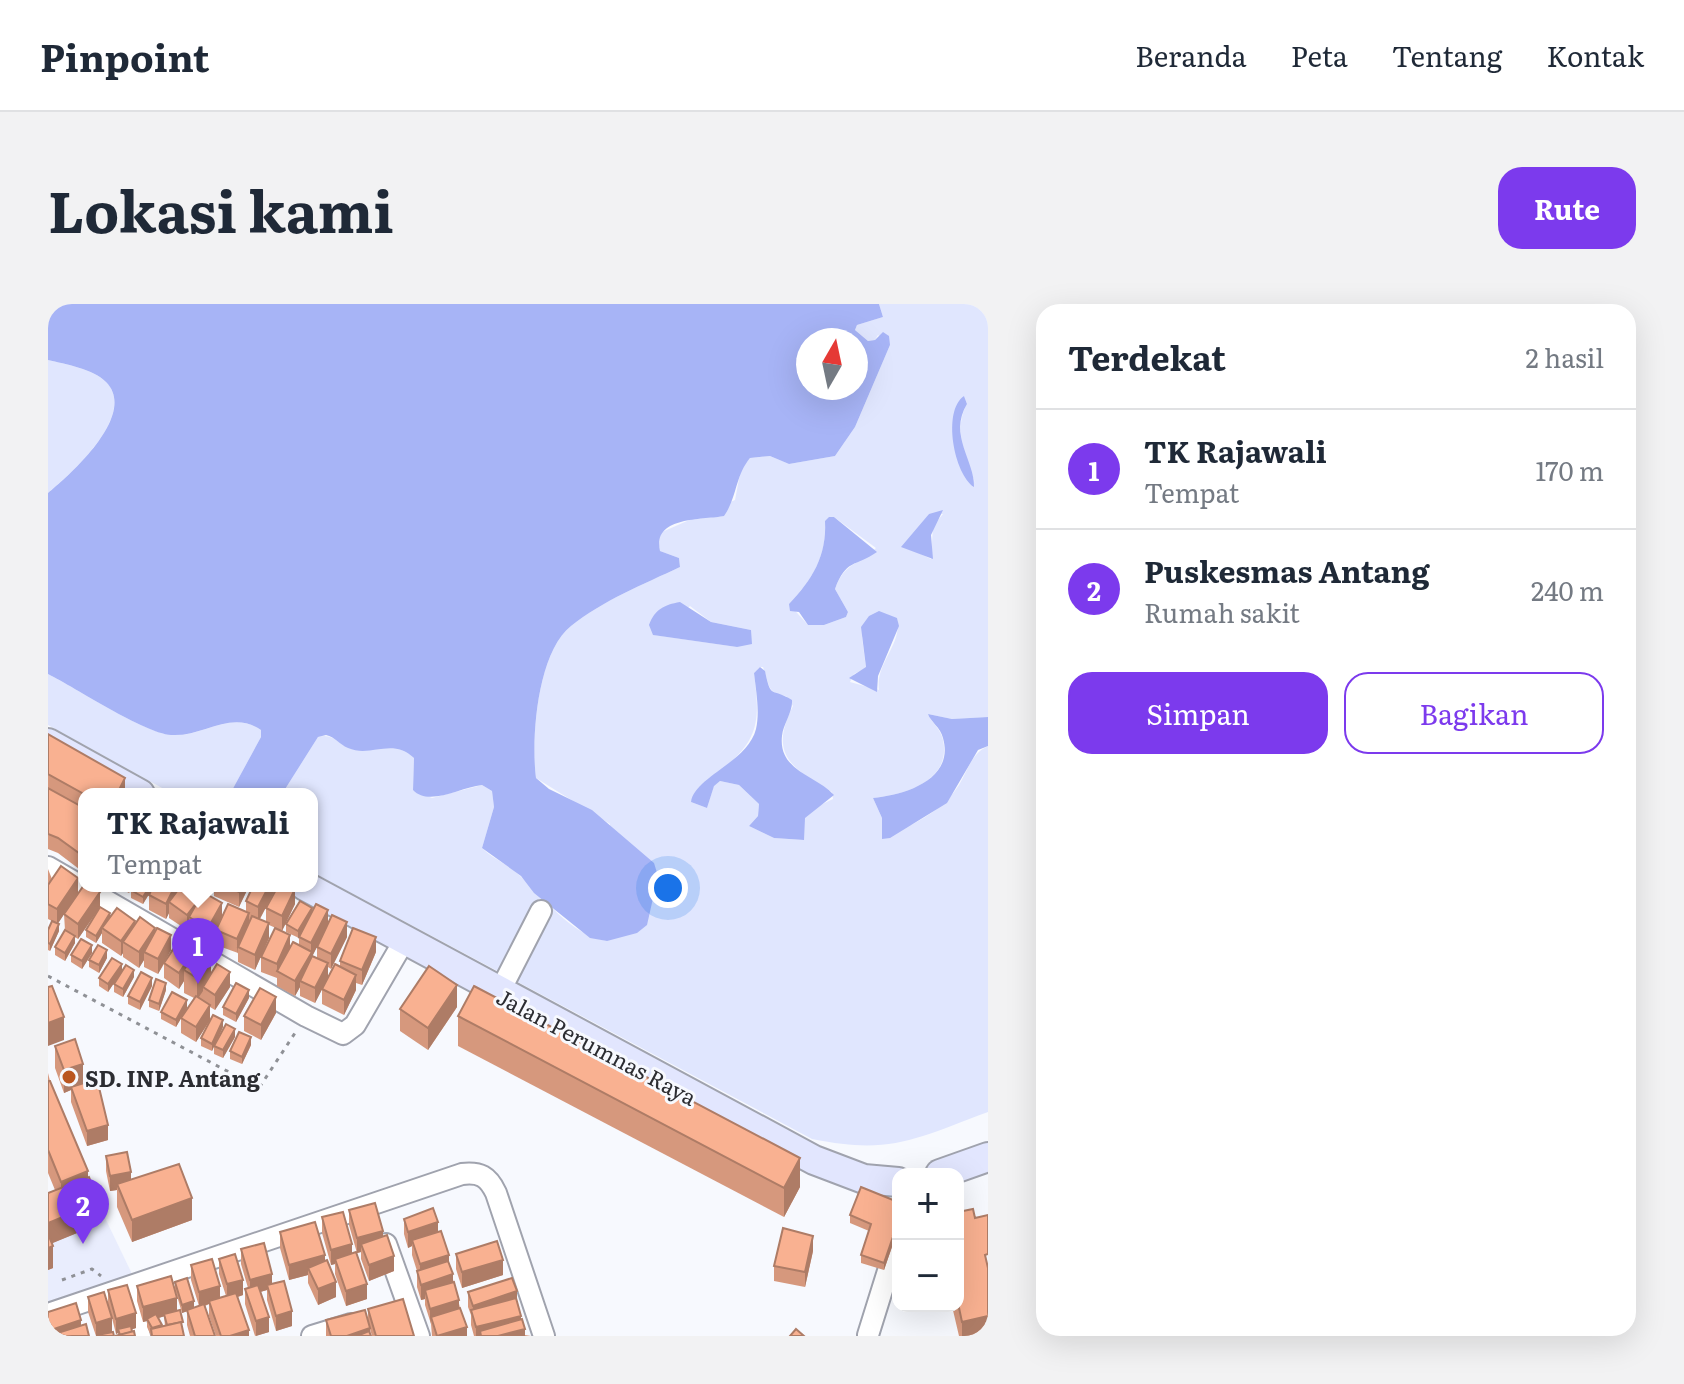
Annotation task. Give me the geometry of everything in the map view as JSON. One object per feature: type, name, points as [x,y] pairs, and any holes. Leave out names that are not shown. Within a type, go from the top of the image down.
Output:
[{"type":"street","points":[[48,743],[129,788]]},
{"type":"street","points":[[48,867],[78,884]]},
{"type":"street","points":[[91,892],[306,1016],[343,1034],[355,1025],[404,941]]},
{"type":"street","name":"Jalan Perumnas Raya","points":[[316,892],[814,1160],[864,1179],[892,1181]]},
{"type":"street","points":[[499,993],[541,911]]},
{"type":"street","points":[[957,1168],[988,1157]]},
{"type":"street","points":[[48,1314],[462,1174],[482,1174],[496,1193],[544,1336]]},
{"type":"street","points":[[373,1206],[393,1311],[419,1336]]},
{"type":"street","points":[[868,1335],[898,1240]]},
{"type":"street","points":[[117,1289],[140,1336]]},
{"type":"street","points":[[316,1335],[393,1311]]},
{"type":"path","points":[[48,976],[259,1088],[306,1016]]},
{"type":"path","points":[[62,1280],[92,1269],[100,1271],[117,1289]]},
{"type":"shaded area","points":[[879,304],[988,304],[988,717],[952,719],[928,714],[943,740],[944,754],[940,766],[933,776],[911,789],[873,798],[882,818],[911,825],[949,798],[974,758],[988,746],[988,1112],[921,1137],[883,1145],[839,1144],[812,1139],[318,875],[318,788],[286,788],[318,737],[324,736],[353,749],[392,748],[406,752],[414,758],[413,790],[432,798],[482,785],[492,791],[494,807],[482,848],[518,874],[569,923],[607,941],[610,824],[536,778],[536,720],[550,656],[571,626],[583,617],[680,567],[679,558],[660,551],[658,541],[662,532],[735,500],[741,468],[750,458],[770,456],[789,464],[835,456],[855,427],[890,345],[878,335],[875,340],[868,341],[868,328],[856,328],[883,317]],"holes":[[[964,396],[967,404],[961,423],[962,444],[976,484],[953,441]],[[929,514],[943,514],[933,526],[931,559],[915,551],[918,530]],[[834,517],[876,548],[847,569],[835,589],[848,612],[846,617],[824,625],[808,625],[789,604],[816,567],[821,556],[825,521]],[[690,606],[711,622],[751,630],[737,647],[654,635]],[[897,618],[896,636],[881,671],[879,690],[850,682],[854,674],[866,668],[862,637]],[[763,667],[772,690],[786,696],[793,706],[783,737],[788,758],[795,767],[832,792],[833,799],[812,809],[804,818],[803,840],[774,838],[749,826],[758,816],[759,804],[739,785],[720,781],[714,785],[707,808],[691,802],[695,793],[730,763],[748,742],[756,720],[754,673]]]},
{"type":"shaded area","points":[[48,360],[101,377],[114,395],[114,410],[98,442],[48,493]]},
{"type":"shaded area","points":[[48,674],[128,719],[160,732],[184,734],[239,722],[261,730],[261,737],[233,788],[162,788],[48,725]]},
{"type":"shaded area","points":[[93,1193],[134,1278],[48,1309],[48,1211]]},
{"type":"water","points":[[48,304],[879,304],[883,317],[856,328],[796,328],[796,400],[867,400],[855,427],[835,456],[789,464],[770,456],[750,458],[741,472],[724,516],[681,522],[664,531],[660,551],[679,558],[680,567],[583,617],[560,639],[550,656],[536,720],[536,778],[549,789],[592,810],[654,863],[658,876],[647,925],[637,933],[607,941],[590,938],[534,893],[521,876],[482,848],[494,807],[492,791],[482,785],[436,796],[420,795],[413,790],[414,758],[406,752],[390,748],[357,750],[326,735],[318,737],[286,788],[233,788],[261,737],[261,730],[239,722],[183,734],[159,732],[128,719],[48,674],[48,493],[85,458],[108,426],[114,410],[114,395],[106,382],[94,374],[48,360]]},
{"type":"water","points":[[883,332],[889,336],[890,345],[868,397],[868,341],[875,340]]},
{"type":"water","points":[[964,396],[967,404],[960,426],[961,437],[974,487],[961,469],[953,442],[953,415]]},
{"type":"water","points":[[943,510],[931,535],[933,559],[901,547],[929,514]]},
{"type":"water","points":[[834,517],[877,552],[847,568],[839,579],[835,589],[848,612],[846,617],[824,625],[808,625],[799,612],[790,611],[789,604],[816,567],[821,556],[825,521]]},
{"type":"water","points":[[680,602],[711,622],[751,630],[752,644],[737,647],[653,635],[649,625],[657,611]]},
{"type":"water","points":[[879,611],[897,618],[899,626],[878,676],[877,692],[849,678],[866,667],[861,627],[869,616]]},
{"type":"water","points":[[760,667],[765,671],[773,692],[792,700],[782,736],[786,757],[792,765],[834,795],[805,818],[804,840],[774,838],[749,826],[758,816],[759,804],[739,785],[720,781],[714,786],[707,808],[691,802],[701,785],[751,741],[758,715],[754,673]]},
{"type":"water","points":[[928,714],[952,719],[988,717],[988,746],[978,750],[947,803],[890,838],[882,839],[882,818],[873,798],[912,789],[934,775],[941,765],[945,753],[943,738]]},
{"type":"building","points":[[48,734],[125,778],[120,788],[78,788],[78,791],[48,774]]},
{"type":"building","points":[[48,788],[78,805],[78,852],[48,834]]},
{"type":"building","points":[[61,866],[78,878],[57,909],[48,904],[48,885]]},
{"type":"building","points":[[79,892],[100,892],[78,924],[64,914]]},
{"type":"building","points":[[150,892],[172,892],[166,904],[149,895]]},
{"type":"building","points":[[176,892],[203,892],[222,903],[208,928],[189,917],[198,901],[187,915],[169,902]]},
{"type":"building","points":[[250,892],[266,892],[258,907],[246,901]]},
{"type":"building","points":[[275,892],[294,892],[282,916],[266,908]]},
{"type":"building","points":[[300,901],[312,908],[298,931],[286,924]]},
{"type":"building","points":[[228,904],[249,913],[237,939],[216,930]]},
{"type":"building","points":[[316,904],[328,910],[311,943],[299,937]]},
{"type":"building","points":[[100,907],[110,913],[96,936],[86,930]]},
{"type":"building","points":[[117,908],[135,921],[121,941],[102,928]]},
{"type":"building","points":[[332,915],[347,922],[331,954],[317,947]]},
{"type":"building","points":[[252,916],[269,923],[255,955],[238,947]]},
{"type":"building","points":[[140,917],[155,928],[139,952],[123,942]]},
{"type":"building","points":[[52,921],[59,924],[50,944],[48,930]]},
{"type":"building","points":[[157,928],[171,935],[158,959],[144,952]]},
{"type":"building","points":[[275,928],[290,935],[277,964],[261,957]]},
{"type":"building","points":[[353,928],[376,937],[362,970],[340,961]]},
{"type":"building","points":[[65,930],[75,936],[65,953],[55,947]]},
{"type":"building","points":[[81,939],[92,945],[82,961],[71,955]]},
{"type":"building","points":[[180,939],[195,949],[179,973],[164,963]]},
{"type":"building","points":[[293,942],[312,952],[295,981],[277,971]]},
{"type":"building","points":[[98,945],[107,950],[99,965],[89,960]]},
{"type":"building","points":[[198,946],[211,954],[197,978],[184,970]]},
{"type":"building","points":[[312,956],[328,963],[315,988],[300,981]]},
{"type":"building","points":[[112,958],[122,964],[108,984],[99,978]]},
{"type":"building","points":[[217,964],[230,972],[215,995],[203,987]]},
{"type":"building","points":[[335,964],[356,975],[344,1000],[322,989]]},
{"type":"building","points":[[126,965],[134,970],[123,989],[114,984]]},
{"type":"building","points":[[429,966],[457,985],[428,1028],[400,1009]]},
{"type":"building","points":[[141,972],[152,978],[140,1002],[128,996]]},
{"type":"building","points":[[156,979],[166,983],[159,1004],[149,1000]]},
{"type":"building","points":[[236,983],[249,990],[236,1014],[223,1007]]},
{"type":"building","points":[[52,986],[64,1017],[48,1023],[48,987]]},
{"type":"building","points":[[474,986],[800,1158],[784,1188],[458,1016]]},
{"type":"building","points":[[260,988],[276,997],[261,1025],[244,1016]]},
{"type":"building","points":[[172,992],[187,1000],[176,1020],[161,1012]]},
{"type":"building","points":[[196,996],[210,1005],[196,1027],[181,1018]]},
{"type":"building","points":[[213,1015],[223,1020],[212,1044],[201,1038]]},
{"type":"building","points":[[226,1024],[235,1029],[223,1050],[214,1046]]},
{"type":"building","points":[[239,1032],[251,1037],[242,1057],[230,1051]]},
{"type":"building","points":[[75,1039],[83,1064],[64,1070],[55,1046]]},
{"type":"building","points":[[97,1079],[108,1125],[87,1131],[71,1087]]},
{"type":"building","points":[[48,1081],[88,1171],[61,1182],[48,1150]]},
{"type":"building","points":[[127,1152],[131,1172],[110,1176],[106,1156]]},
{"type":"building","points":[[179,1164],[192,1198],[132,1220],[117,1184]]},
{"type":"building","points":[[89,1177],[99,1202],[48,1223],[48,1193]]},
{"type":"building","points":[[861,1187],[892,1200],[892,1240],[884,1263],[861,1255],[871,1224],[850,1215]]},
{"type":"building","points":[[375,1203],[383,1231],[357,1238],[349,1210]]},
{"type":"building","points":[[433,1208],[438,1222],[408,1232],[404,1219]]},
{"type":"building","points":[[973,1209],[975,1218],[988,1215],[988,1254],[985,1255],[988,1316],[962,1322],[960,1312],[964,1312],[964,1211]]},
{"type":"building","points":[[343,1212],[352,1244],[331,1250],[322,1217]]},
{"type":"building","points":[[315,1222],[325,1255],[289,1265],[280,1232]]},
{"type":"building","points":[[783,1228],[813,1236],[805,1272],[774,1266]]},
{"type":"building","points":[[441,1231],[449,1255],[420,1264],[412,1240]]},
{"type":"building","points":[[387,1235],[394,1256],[369,1265],[361,1244]]},
{"type":"building","points":[[497,1241],[503,1260],[462,1272],[456,1254]]},
{"type":"building","points":[[264,1243],[272,1274],[250,1280],[241,1249]]},
{"type":"building","points":[[356,1252],[367,1284],[346,1291],[335,1259]]},
{"type":"building","points":[[235,1254],[243,1280],[227,1284],[219,1259]]},
{"type":"building","points":[[212,1259],[220,1286],[199,1292],[191,1265]]},
{"type":"building","points":[[327,1260],[336,1282],[318,1289],[308,1268]]},
{"type":"building","points":[[448,1261],[453,1274],[421,1285],[417,1271]]},
{"type":"building","points":[[171,1276],[177,1298],[143,1307],[137,1286]]},
{"type":"building","points":[[187,1278],[194,1301],[182,1305],[175,1282]]},
{"type":"building","points":[[512,1278],[517,1291],[473,1306],[468,1292]]},
{"type":"building","points":[[284,1281],[292,1311],[276,1316],[267,1285]]},
{"type":"building","points":[[454,1282],[459,1300],[430,1309],[425,1290]]},
{"type":"building","points":[[127,1285],[136,1313],[116,1319],[108,1290]]},
{"type":"building","points":[[258,1285],[269,1317],[256,1321],[245,1289]]},
{"type":"building","points":[[104,1292],[112,1318],[96,1323],[88,1297]]},
{"type":"building","points":[[236,1293],[249,1330],[221,1336],[209,1301]]},
{"type":"building","points":[[516,1298],[521,1316],[476,1327],[471,1310]]},
{"type":"building","points":[[403,1299],[414,1336],[376,1336],[368,1309]]},
{"type":"building","points":[[76,1303],[81,1320],[51,1330],[48,1312]]},
{"type":"building","points":[[204,1304],[215,1336],[195,1336],[187,1310]]},
{"type":"building","points":[[460,1308],[467,1327],[437,1336],[431,1317]]},
{"type":"building","points":[[180,1310],[183,1322],[167,1325],[164,1314]]},
{"type":"building","points":[[365,1310],[370,1328],[347,1336],[331,1336],[326,1320]]},
{"type":"building","points":[[156,1314],[162,1325],[152,1328],[147,1319]]},
{"type":"building","points":[[522,1319],[525,1329],[498,1336],[481,1336],[480,1331]]},
{"type":"building","points":[[181,1322],[184,1336],[152,1336],[151,1329]]},
{"type":"building","points":[[86,1324],[89,1336],[51,1336],[51,1335]]},
{"type":"building","points":[[131,1326],[132,1332],[120,1335],[118,1329]]},
{"type":"building","points":[[796,1329],[804,1336],[790,1336]]},
{"type":"building","points":[[134,1331],[135,1336],[115,1336]]},
{"type":"building","points":[[113,1332],[114,1336],[97,1336],[97,1335]]},
{"type":"place","name":"TK Rajawali","points":[[198,984]]},
{"type":"place","name":"SD. INP. Antang","points":[[69,1077]]},
{"type":"place","name":"Puskesmas Antang","points":[[83,1244]]}]
